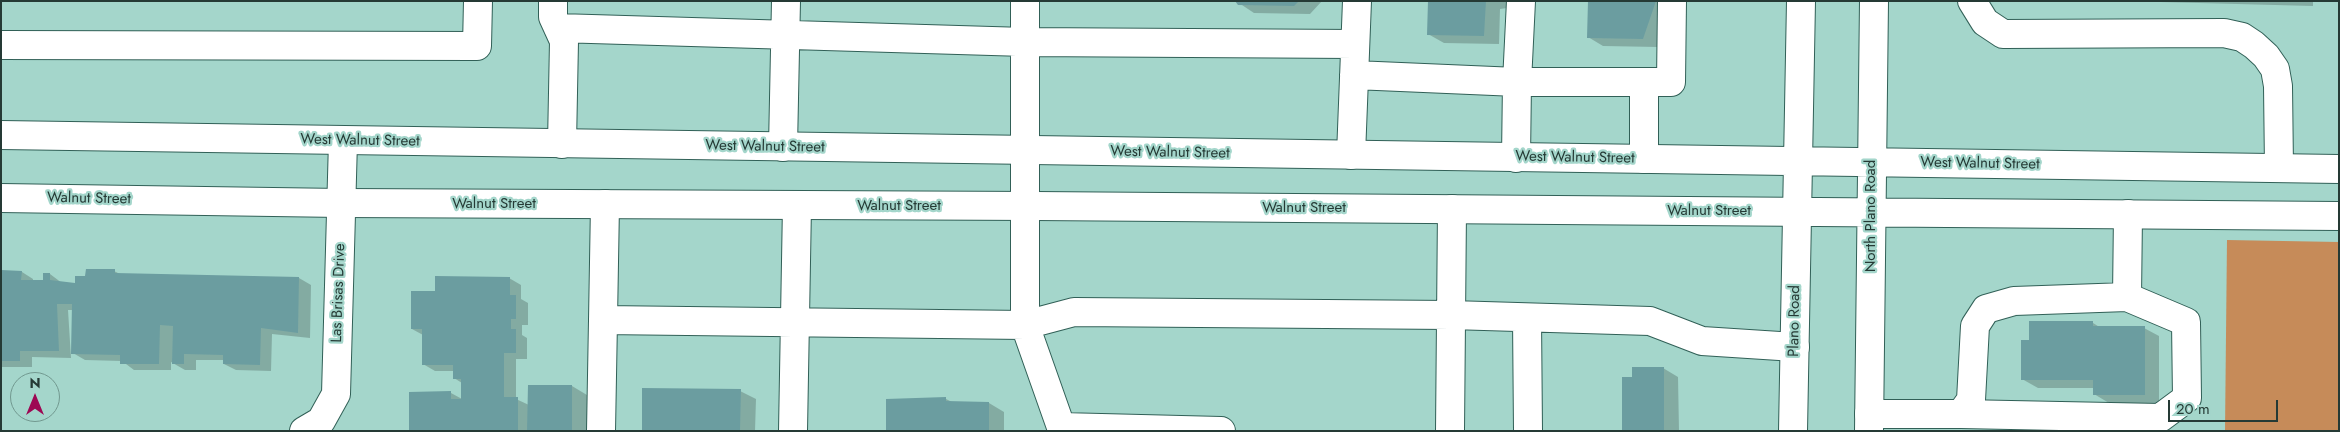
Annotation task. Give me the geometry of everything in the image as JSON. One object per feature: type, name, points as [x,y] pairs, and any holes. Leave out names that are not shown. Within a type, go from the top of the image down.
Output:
[{"type":"main road","points":[[1,45],[477,46],[478,1]]},
{"type":"main road","points":[[553,1],[553,17],[564,41],[562,144]]},
{"type":"main road","points":[[783,147],[786,1]]},
{"type":"main road","points":[[1025,1],[1025,325],[1061,427],[1221,431]]},
{"type":"main road","points":[[1351,155],[1357,1]]},
{"type":"main road","points":[[1516,158],[1521,1]]},
{"type":"main road","points":[[1354,75],[1517,82],[1671,82],[1672,1]]},
{"type":"main road","points":[[1801,1],[1797,212],[2339,216]]},
{"type":"main road","name":"North Plano Road","points":[[1869,423],[1874,1]]},
{"type":"main road","points":[[1972,1],[1985,22],[2003,34],[2224,33],[2242,37],[2266,56],[2275,69],[2278,86],[2279,168]]},
{"type":"main road","points":[[558,28],[1025,42],[1356,44]]},
{"type":"main road","points":[[1644,82],[1644,159]]},
{"type":"main road","name":"West Walnut Street","points":[[1,136],[2339,169]]},
{"type":"main road","name":"Las Brisas Drive","points":[[304,431],[321,421],[336,394],[343,141]]},
{"type":"main road","name":"Walnut Street","points":[[1,198],[341,203],[1797,212]]},
{"type":"main road","points":[[601,431],[605,204]]},
{"type":"main road","points":[[793,431],[796,205]]},
{"type":"main road","points":[[1450,431],[1452,209]]},
{"type":"main road","name":"Plano Road","points":[[1793,431],[1797,212]]},
{"type":"main road","points":[[2127,297],[2128,214]]},
{"type":"main road","points":[[1869,423],[1961,414],[2160,418],[2187,398],[2186,322],[2127,297],[2014,301],[1986,309],[1975,326],[1971,400],[1961,414]]},
{"type":"main road","points":[[603,320],[1025,325],[1074,312],[1451,315],[1650,321],[1702,341],[1795,347]]},
{"type":"main road","points":[[1527,318],[1528,431]]},
{"type":"shaded area","points":[[2227,240],[2339,242],[2339,431],[2225,431]]},
{"type":"building","points":[[1235,1],[1299,1],[1294,6],[1238,5]]},
{"type":"building","points":[[1428,1],[1486,1],[1484,36],[1427,35]]},
{"type":"building","points":[[1588,1],[1656,1],[1643,39],[1587,38]]},
{"type":"building","points":[[86,269],[115,269],[115,273],[299,277],[298,333],[261,328],[260,365],[223,364],[223,355],[184,354],[184,364],[172,364],[173,326],[160,325],[159,364],[120,364],[120,355],[71,354],[72,304],[57,304],[59,351],[20,351],[20,361],[1,361],[1,270],[22,271],[21,280],[43,280],[43,273],[50,273],[50,280],[75,283],[75,276],[85,276]]},
{"type":"building","points":[[435,276],[510,277],[510,295],[516,295],[516,319],[511,319],[511,329],[516,329],[516,353],[504,353],[504,397],[518,397],[518,431],[409,431],[409,392],[451,391],[451,399],[461,399],[461,379],[453,379],[453,365],[422,365],[422,329],[411,329],[411,291],[435,291]]},
{"type":"building","points":[[2029,321],[2093,321],[2093,326],[2145,326],[2145,395],[2093,395],[2093,380],[2021,380],[2021,340],[2029,340]]},
{"type":"building","points":[[1632,367],[1664,367],[1664,431],[1622,431],[1622,377],[1632,377]]},
{"type":"building","points":[[528,385],[572,385],[572,431],[527,431]]},
{"type":"building","points":[[642,388],[741,389],[740,431],[642,431]]},
{"type":"building","points":[[946,397],[946,401],[989,402],[989,431],[886,431],[886,399]]}]
